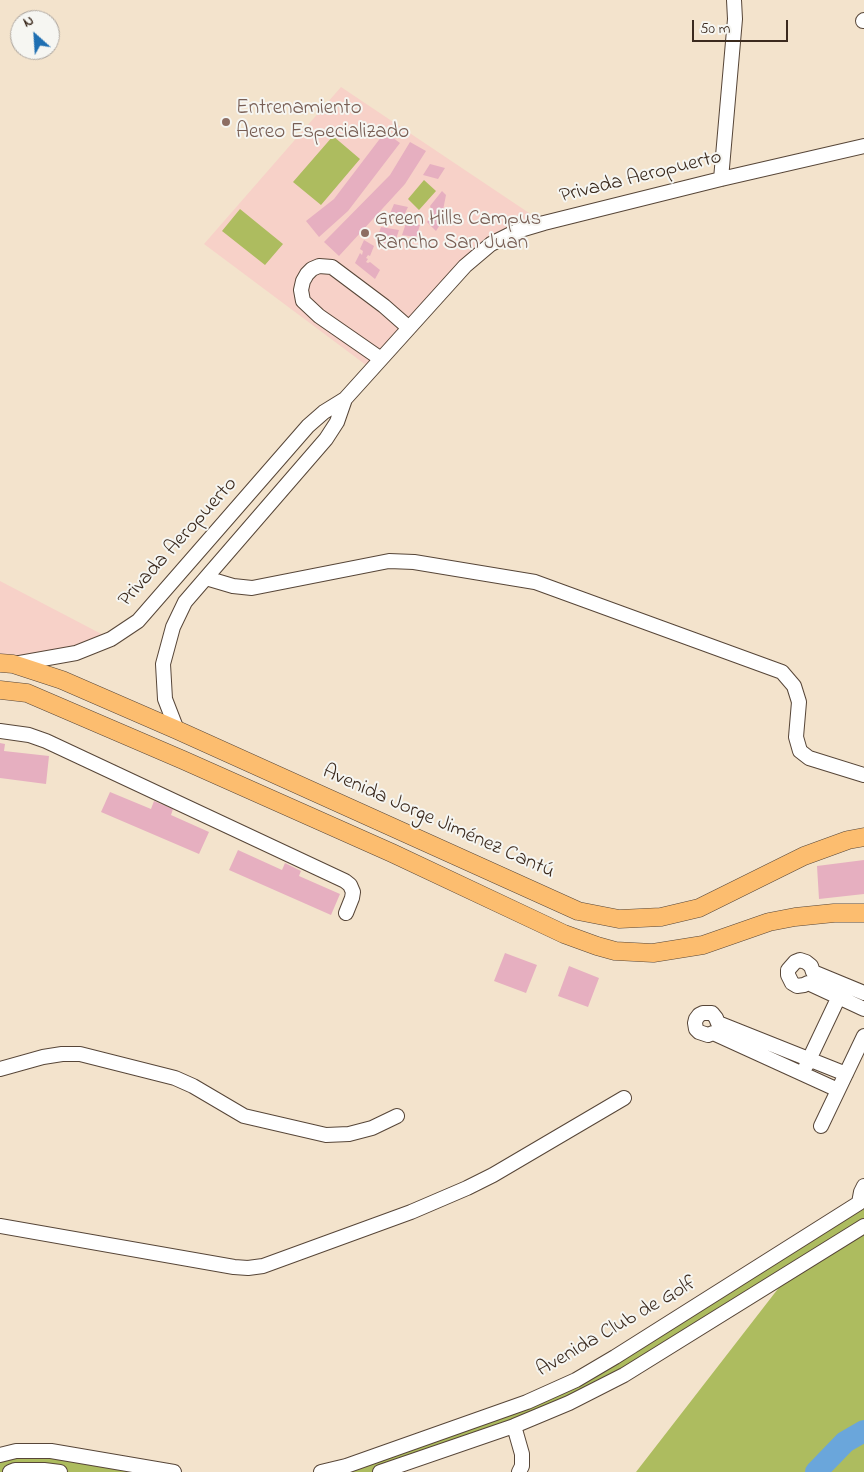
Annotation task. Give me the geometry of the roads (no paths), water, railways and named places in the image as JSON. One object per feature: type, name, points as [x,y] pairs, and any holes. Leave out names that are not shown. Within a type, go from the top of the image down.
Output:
[{"type":"main road","name":"Avenida Jorge Jiménez Cantú","points":[[7,663],[62,680],[578,911],[619,919],[662,917],[699,908],[804,856],[848,840],[864,837]]},
{"type":"main road","points":[[0,690],[27,693],[383,849],[564,934],[597,946],[615,950],[652,953],[703,945],[769,922],[795,917],[834,913],[864,913]]},
{"type":"street","points":[[722,0],[728,5],[735,19]]},
{"type":"street","points":[[721,179],[735,19],[734,0]]},
{"type":"street","points":[[735,19],[742,0]]},
{"type":"street","name":"Privada Aeropuerto","points":[[7,663],[76,653],[111,638],[138,621],[308,426],[324,412],[345,399],[465,266],[492,244],[518,231],[553,220],[864,146]]},
{"type":"street","points":[[381,360],[319,316],[303,301],[301,290],[307,274],[319,266],[332,267],[384,306],[409,328]]},
{"type":"street","name":"Privada Aeropuerto","points":[[177,730],[165,699],[163,664],[173,627],[185,602],[326,438],[337,422],[345,399]]},
{"type":"street","points":[[206,578],[233,586],[252,588],[389,561],[414,562],[535,582],[782,672],[794,686],[799,702],[796,738],[800,750],[809,758],[864,775]]},
{"type":"street","points":[[0,731],[46,741],[345,881],[350,885],[353,892],[346,913]]},
{"type":"street","points":[[842,991],[864,993]]},
{"type":"street","points":[[842,991],[864,1009]]},
{"type":"street","points":[[803,1074],[842,991]]},
{"type":"street","points":[[821,1126],[846,1074],[862,1047]]},
{"type":"street","points":[[838,1090],[803,1074],[764,1048],[810,1060],[846,1074]]},
{"type":"street","points":[[0,1069],[43,1057],[80,1054],[175,1078],[193,1086],[244,1116],[326,1135],[350,1134],[372,1128],[396,1116]]},
{"type":"street","points":[[0,1226],[234,1267],[263,1266],[411,1212],[466,1188],[501,1171],[624,1098]]},
{"type":"street","name":"Avenida Club de Golf","points":[[321,1472],[346,1466],[526,1402],[576,1380],[862,1208],[861,1192],[864,1186]]},
{"type":"street","name":"Avenida Club de Golf","points":[[380,1472],[514,1426],[569,1403],[624,1375],[864,1226]]},
{"type":"street","points":[[514,1426],[522,1454],[522,1466],[519,1472]]},
{"type":"street","points":[[0,1455],[16,1451],[51,1452],[174,1472]]},
{"type":"street","points":[[10,1472],[15,1470],[60,1472]]},
{"type":"waterway","points":[[816,1472],[845,1442],[864,1431]]},
{"type":"place","name":"Entrenamiento Aereo Especializado","points":[[226,122]]},
{"type":"place","name":"Green Hills Campus Rancho San Juan","points":[[365,233]]}]
